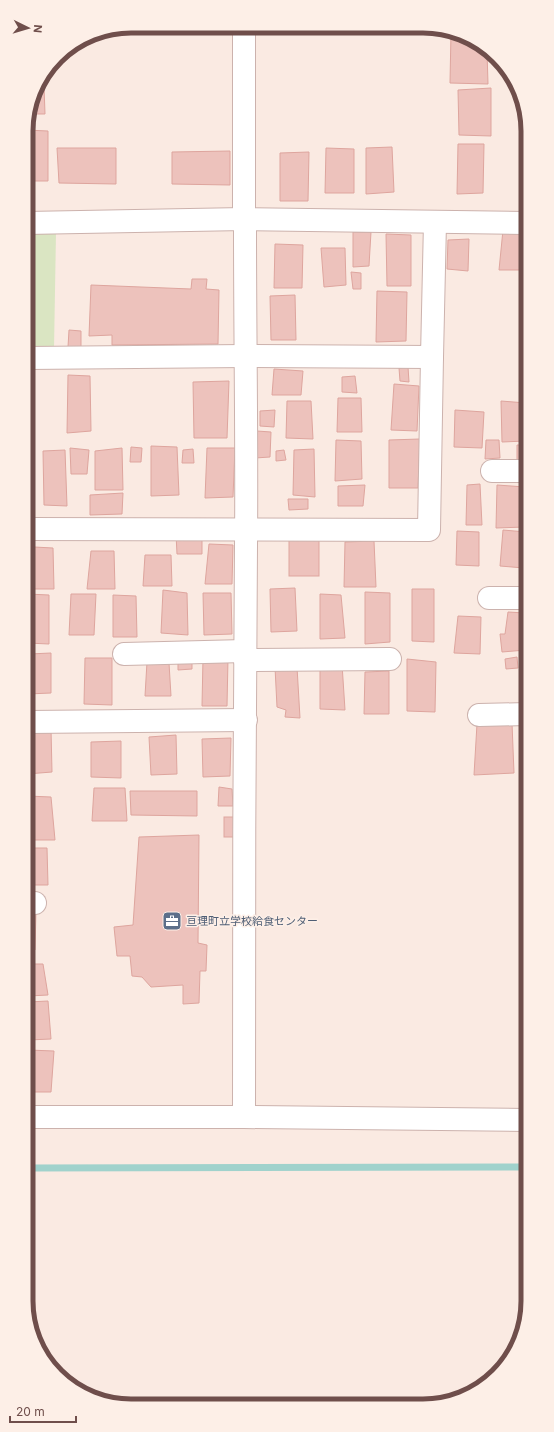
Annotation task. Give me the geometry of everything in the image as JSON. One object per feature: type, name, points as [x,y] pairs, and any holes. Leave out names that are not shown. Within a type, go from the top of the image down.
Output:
[{"type":"street","points":[[244,33],[246,528],[244,1117]]},
{"type":"street","points":[[33,223],[244,219],[521,223]]},
{"type":"street","points":[[33,529],[246,528],[429,530],[436,222]]},
{"type":"street","points":[[33,358],[245,356],[432,357]]},
{"type":"street","points":[[492,471],[521,471]]},
{"type":"street","points":[[489,598],[521,598]]},
{"type":"street","points":[[124,654],[390,659]]},
{"type":"street","points":[[479,715],[521,714]]},
{"type":"street","points":[[33,722],[246,720]]},
{"type":"street","points":[[33,1117],[244,1117],[521,1120]]},
{"type":"green space","points":[[33,232],[56,233],[54,349],[33,349]]},
{"type":"building","points":[[451,37],[478,49],[487,57],[488,84],[450,83]]},
{"type":"building","points":[[44,86],[45,114],[35,114],[36,105]]},
{"type":"building","points":[[491,88],[491,136],[459,135],[458,90]]},
{"type":"building","points":[[33,130],[48,131],[48,181],[33,181]]},
{"type":"building","points":[[458,144],[484,144],[483,193],[457,194]]},
{"type":"building","points":[[392,147],[394,192],[366,194],[366,148]]},
{"type":"building","points":[[57,148],[116,148],[116,184],[59,183]]},
{"type":"building","points":[[326,148],[354,149],[354,193],[325,193]]},
{"type":"building","points":[[230,151],[230,185],[172,184],[172,152]]},
{"type":"building","points":[[309,152],[308,201],[280,201],[280,153]]},
{"type":"building","points":[[503,230],[521,231],[521,270],[499,270]]},
{"type":"building","points":[[353,232],[371,232],[369,266],[353,267]]},
{"type":"building","points":[[386,234],[411,235],[411,286],[387,286]]},
{"type":"building","points":[[469,239],[468,271],[447,269],[448,240]]},
{"type":"building","points":[[275,244],[303,245],[302,288],[274,288]]},
{"type":"building","points":[[321,248],[345,248],[346,285],[324,287]]},
{"type":"building","points":[[351,272],[361,273],[361,289],[353,289]]},
{"type":"building","points":[[192,279],[207,279],[206,289],[219,290],[218,344],[112,345],[112,335],[89,336],[91,285],[191,289]]},
{"type":"building","points":[[377,291],[407,292],[406,341],[376,342]]},
{"type":"building","points":[[295,295],[296,340],[271,340],[270,296]]},
{"type":"building","points":[[69,330],[81,331],[81,348],[68,347]]},
{"type":"building","points":[[408,367],[409,382],[400,381],[399,368]]},
{"type":"building","points":[[274,369],[303,371],[301,395],[272,395]]},
{"type":"building","points":[[68,375],[90,376],[91,431],[67,433]]},
{"type":"building","points":[[355,376],[357,393],[342,392],[342,377]]},
{"type":"building","points":[[229,381],[227,438],[194,438],[193,382]]},
{"type":"building","points":[[394,384],[419,386],[417,431],[391,430]]},
{"type":"building","points":[[338,398],[361,398],[362,432],[337,432]]},
{"type":"building","points":[[287,401],[311,401],[313,439],[286,438]]},
{"type":"building","points":[[501,401],[521,403],[521,441],[502,442]]},
{"type":"building","points":[[275,410],[274,427],[260,426],[260,411]]},
{"type":"building","points":[[455,410],[484,412],[482,448],[454,447]]},
{"type":"building","points":[[257,431],[271,432],[270,457],[255,458]]},
{"type":"building","points":[[420,439],[418,488],[389,488],[389,440]]},
{"type":"building","points":[[336,440],[361,441],[362,479],[335,481]]},
{"type":"building","points":[[486,440],[499,440],[500,458],[485,459]]},
{"type":"building","points":[[517,445],[521,445],[521,461],[517,461]]},
{"type":"building","points":[[151,446],[177,447],[179,495],[151,496]]},
{"type":"building","points":[[131,447],[142,448],[141,462],[130,462]]},
{"type":"building","points":[[70,448],[89,450],[87,474],[71,474]]},
{"type":"building","points":[[122,448],[123,490],[95,490],[95,451]]},
{"type":"building","points":[[207,448],[235,448],[233,497],[205,498]]},
{"type":"building","points":[[193,449],[194,463],[182,463],[183,450]]},
{"type":"building","points":[[314,449],[315,497],[293,495],[294,450]]},
{"type":"building","points":[[65,450],[67,506],[44,505],[43,451]]},
{"type":"building","points":[[284,450],[286,460],[276,461],[276,451]]},
{"type":"building","points":[[480,484],[482,525],[466,525],[467,485]]},
{"type":"building","points":[[365,485],[363,506],[338,506],[338,486]]},
{"type":"building","points":[[497,485],[521,487],[521,527],[496,528]]},
{"type":"building","points":[[123,493],[122,514],[90,515],[90,495]]},
{"type":"building","points":[[288,499],[308,499],[308,509],[289,510]]},
{"type":"building","points":[[503,530],[521,532],[521,568],[500,566]]},
{"type":"building","points":[[457,531],[479,532],[479,566],[456,565]]},
{"type":"building","points":[[176,534],[202,535],[202,554],[177,554]]},
{"type":"building","points":[[289,539],[319,539],[319,576],[289,576]]},
{"type":"building","points":[[374,541],[376,587],[344,587],[345,542]]},
{"type":"building","points":[[209,544],[233,545],[232,584],[205,584]]},
{"type":"building","points":[[34,547],[53,548],[54,589],[33,589]]},
{"type":"building","points":[[91,551],[114,551],[115,589],[87,589]]},
{"type":"building","points":[[145,555],[171,555],[172,586],[143,586]]},
{"type":"building","points":[[295,588],[297,631],[271,632],[270,589]]},
{"type":"building","points":[[412,589],[434,589],[434,642],[412,641]]},
{"type":"building","points":[[163,590],[187,593],[188,635],[161,633]]},
{"type":"building","points":[[365,592],[390,593],[390,642],[365,644]]},
{"type":"building","points":[[203,593],[231,593],[232,634],[204,635]]},
{"type":"building","points":[[33,594],[49,595],[49,644],[33,643]]},
{"type":"building","points":[[71,594],[96,594],[94,635],[69,635]]},
{"type":"building","points":[[320,594],[341,595],[345,638],[320,639]]},
{"type":"building","points":[[113,595],[136,596],[137,637],[113,637]]},
{"type":"building","points":[[508,612],[521,613],[521,650],[502,652],[500,634],[505,634]]},
{"type":"building","points":[[458,616],[481,617],[480,654],[454,653]]},
{"type":"building","points":[[51,653],[51,693],[33,694],[33,654]]},
{"type":"building","points":[[192,657],[192,669],[178,670],[178,658]]},
{"type":"building","points":[[517,657],[518,668],[506,669],[505,659]]},
{"type":"building","points":[[85,658],[112,658],[112,705],[84,704]]},
{"type":"building","points":[[203,658],[228,658],[227,706],[202,706]]},
{"type":"building","points":[[407,659],[436,662],[435,712],[407,711]]},
{"type":"building","points":[[147,662],[169,663],[171,696],[145,696]]},
{"type":"building","points":[[342,664],[345,710],[320,709],[320,665]]},
{"type":"building","points":[[275,667],[297,667],[300,718],[285,717],[286,710],[277,707]]},
{"type":"building","points":[[389,671],[389,714],[364,714],[365,672]]},
{"type":"building","points":[[512,723],[514,773],[474,775],[477,724]]},
{"type":"building","points":[[33,729],[51,729],[52,772],[33,774]]},
{"type":"building","points":[[176,735],[177,774],[151,775],[149,737]]},
{"type":"building","points":[[231,738],[230,776],[203,777],[202,739]]},
{"type":"building","points":[[121,741],[121,778],[91,777],[91,742]]},
{"type":"building","points":[[219,787],[232,789],[233,806],[218,806]]},
{"type":"building","points":[[94,788],[125,788],[127,821],[92,821]]},
{"type":"building","points":[[130,791],[197,791],[197,816],[131,815]]},
{"type":"building","points":[[33,796],[51,797],[55,840],[33,840]]},
{"type":"building","points":[[224,817],[234,817],[234,837],[224,837]]},
{"type":"building","points":[[199,835],[198,943],[207,945],[206,971],[200,971],[199,1003],[183,1004],[183,985],[151,987],[142,977],[132,976],[130,956],[117,956],[114,927],[133,925],[139,837]]},
{"type":"building","points":[[33,848],[47,848],[48,885],[33,885]]},
{"type":"building","points":[[33,909],[36,909],[35,950],[33,950]]},
{"type":"building","points":[[33,964],[43,964],[48,995],[33,996]]},
{"type":"building","points":[[48,1001],[51,1039],[33,1040],[33,1002]]},
{"type":"building","points":[[33,1050],[54,1051],[51,1092],[33,1092]]},
{"type":"waterway","points":[[33,1168],[521,1167]]},
{"type":"place","name":"亘理町立学校給食センター","points":[[172,921]]}]
